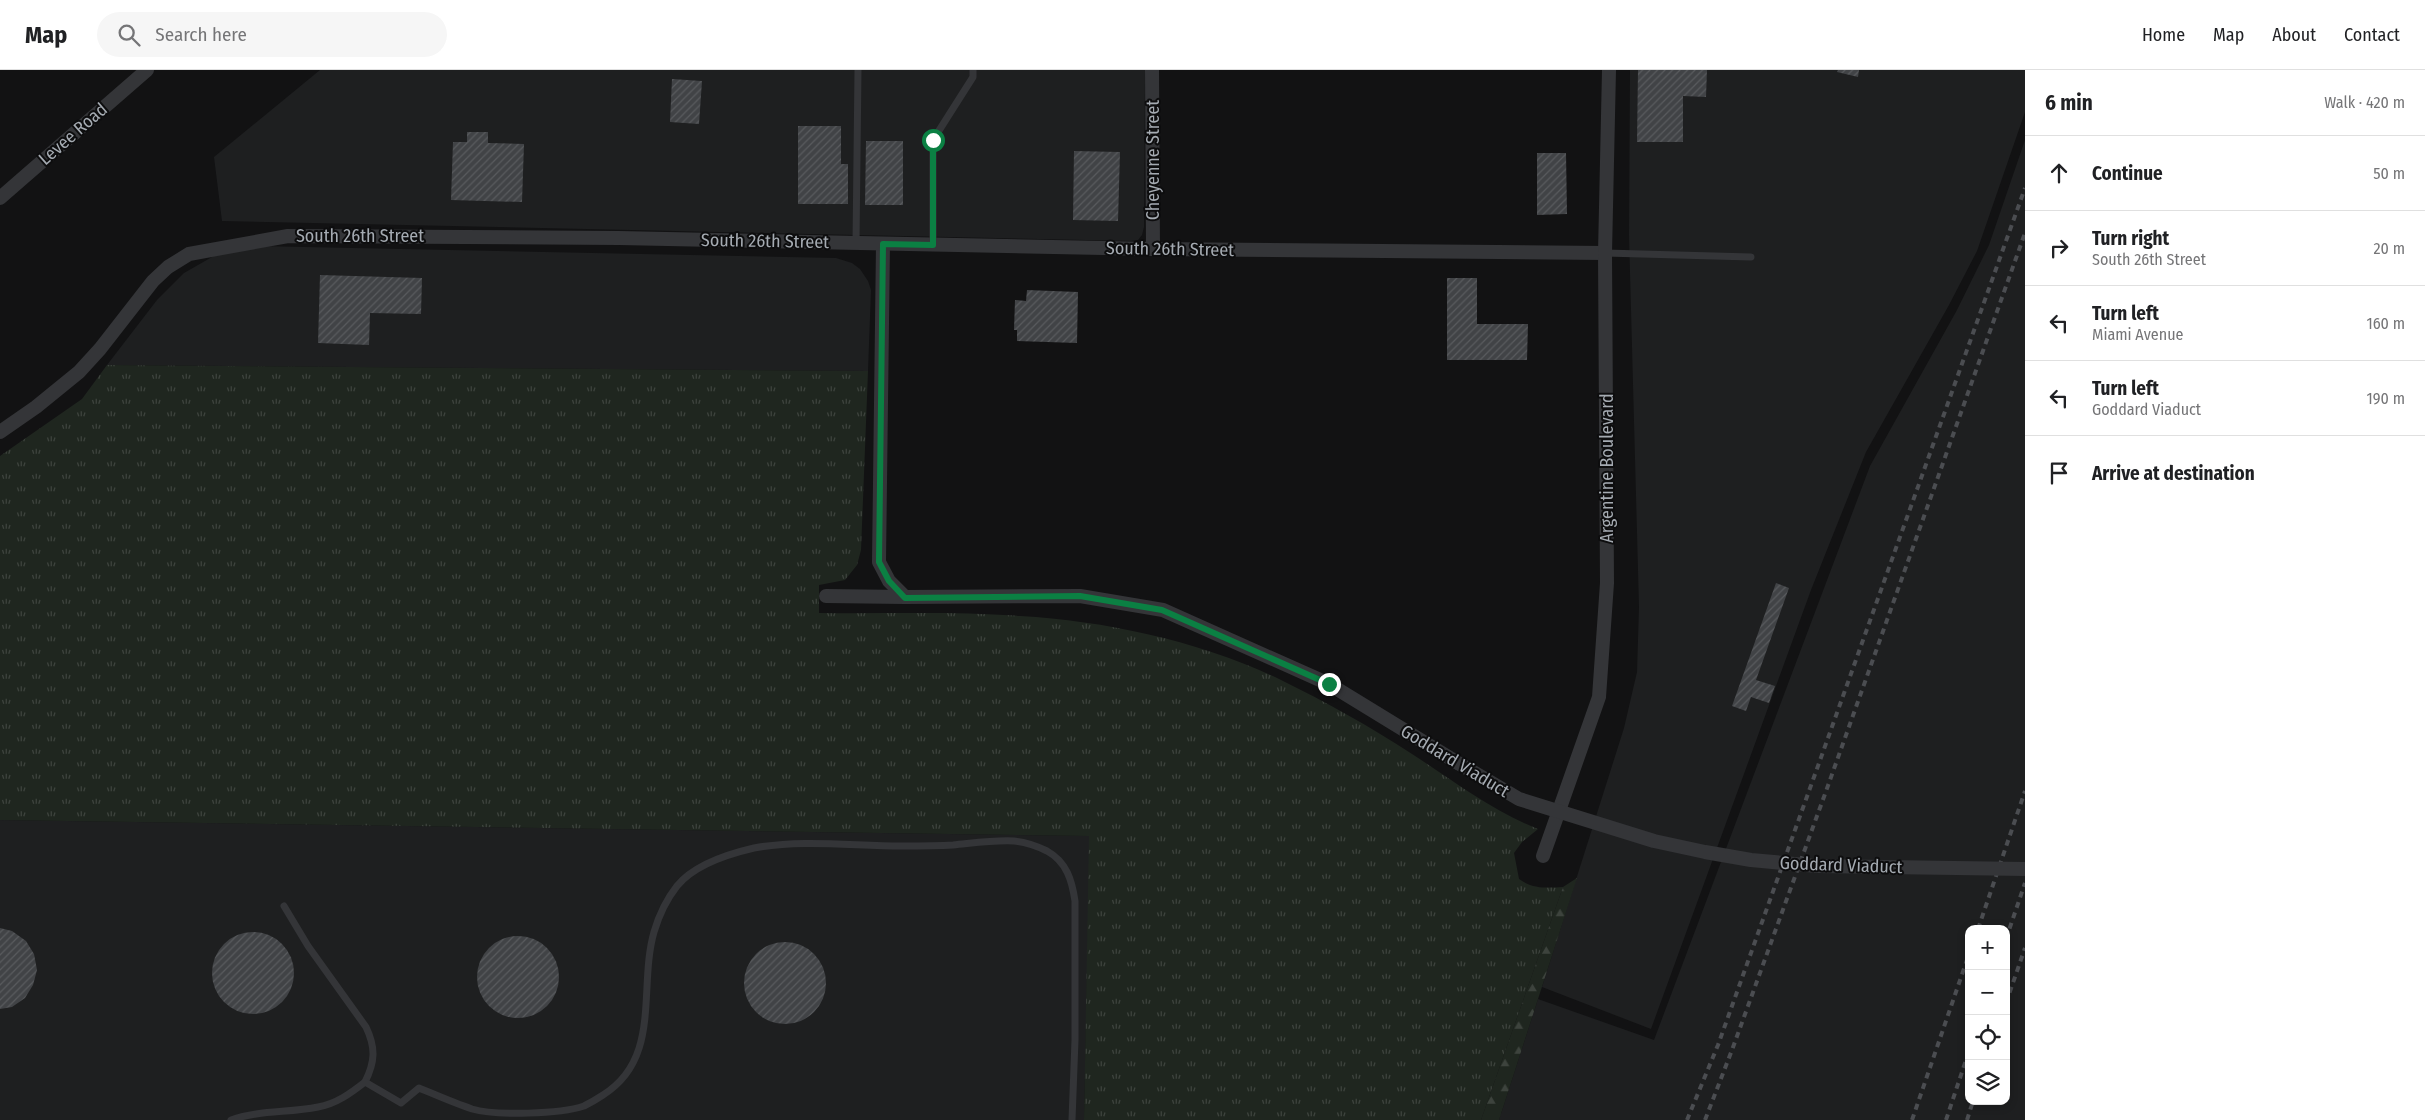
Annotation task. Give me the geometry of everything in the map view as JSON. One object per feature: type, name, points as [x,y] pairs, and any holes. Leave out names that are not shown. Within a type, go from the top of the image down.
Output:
[{"type":"street","name":"Levee Road","points":[[0,198],[147,70]]},
{"type":"street","name":"Cheyenne Street","points":[[1152,70],[1153,249]]},
{"type":"street","name":"Argentine Boulevard","points":[[1543,856],[1599,697],[1607,583],[1605,253],[1609,70]]},
{"type":"street","name":"South 26th Street","points":[[0,432],[79,372],[100,349],[153,281],[168,267],[189,254],[288,236],[619,238],[1153,249],[1605,253]]},
{"type":"street","points":[[883,244],[879,562],[889,581],[905,598]]},
{"type":"street","name":"Goddard Viaduct","points":[[826,596],[905,598],[1080,596],[1162,610],[1329,684],[1519,799],[1654,841],[1751,860],[1817,866],[2025,869]]},
{"type":"lane","points":[[856,243],[858,70]]},
{"type":"lane","points":[[933,245],[933,140],[973,77],[973,70]]},
{"type":"lane","points":[[1605,253],[1751,257]]},
{"type":"lane","points":[[365,1082],[401,1103],[419,1088],[472,1109],[493,1112],[562,1110],[584,1106],[605,1094],[626,1074],[639,1049],[646,1023],[653,934],[663,906],[679,884],[702,868],[727,855],[755,848],[787,845],[900,846],[1016,842],[1040,848],[1058,859],[1068,872],[1073,884],[1076,902],[1072,1120]]},
{"type":"lane","points":[[230,1120],[267,1111],[318,1107],[350,1094],[365,1082],[373,1066],[373,1041],[366,1027],[308,946],[284,906]]},
{"type":"shaded area","points":[[320,70],[1145,70],[1144,227],[1142,235],[1138,240],[1131,241],[222,221],[214,157]]},
{"type":"shaded area","points":[[1630,70],[2025,70],[2025,112],[1977,251],[1949,305],[1866,452],[1811,590],[1651,1029],[1542,987],[1624,728],[1637,672],[1639,607],[1629,235]]},
{"type":"shaded area","points":[[2025,140],[2025,1120],[1499,1120],[1538,999],[1654,1040],[1870,466],[1957,310],[1989,245]]},
{"type":"shaded area","points":[[257,246],[836,258],[852,263],[860,269],[868,281],[871,290],[868,371],[107,365],[157,300],[184,273],[219,253]]},
{"type":"shaded area","points":[[0,820],[1090,836],[1084,1120],[0,1120]]},
{"type":"green space","points":[[107,365],[868,371],[861,550],[857,565],[845,580],[819,585],[819,613],[1020,616],[1120,628],[1187,644],[1251,667],[1315,697],[1381,734],[1489,804],[1538,829],[1522,842],[1514,853],[1519,879],[1545,888],[1563,887],[1481,1120],[1084,1120],[1089,836],[0,820],[0,456],[82,399]]},
{"type":"green space","points":[[1577,878],[1499,1120],[1481,1120],[1563,887]]},
{"type":"building","points":[[1638,70],[1707,70],[1706,97],[1683,96],[1683,142],[1637,142]]},
{"type":"building","points":[[1838,70],[1859,70],[1858,77],[1837,72]]},
{"type":"building","points":[[672,79],[702,81],[699,124],[670,122]]},
{"type":"building","points":[[798,126],[841,126],[841,164],[848,164],[848,204],[798,204]]},
{"type":"building","points":[[467,132],[488,132],[488,143],[524,144],[522,202],[451,200],[453,142],[467,142]]},
{"type":"building","points":[[866,141],[903,141],[903,205],[865,205]]},
{"type":"building","points":[[1074,151],[1120,152],[1118,221],[1073,220]]},
{"type":"building","points":[[1537,153],[1566,153],[1567,214],[1537,215]]},
{"type":"building","points":[[320,275],[422,278],[421,314],[370,313],[369,345],[318,343]]},
{"type":"building","points":[[1447,278],[1477,278],[1477,324],[1528,324],[1527,360],[1447,360]]},
{"type":"building","points":[[1027,290],[1078,292],[1077,343],[1017,341],[1017,330],[1014,330],[1015,300],[1026,301]]},
{"type":"building","points":[[1776,583],[1789,588],[1756,680],[1775,686],[1769,703],[1751,697],[1746,711],[1732,706]]},
{"type":"building","points":[[0,928],[12,931],[26,941],[34,954],[37,970],[33,985],[25,998],[12,1007],[0,1009]]},
{"type":"building","points":[[253,932],[269,935],[282,944],[291,957],[294,973],[291,989],[282,1002],[269,1011],[253,1014],[237,1011],[224,1002],[215,989],[212,973],[215,957],[224,944],[237,935]]},
{"type":"building","points":[[518,936],[534,939],[547,948],[556,961],[559,977],[556,993],[547,1006],[534,1015],[518,1018],[502,1015],[489,1006],[480,993],[477,977],[480,961],[489,948],[502,939]]},
{"type":"building","points":[[785,942],[801,945],[814,954],[823,967],[826,983],[823,999],[814,1012],[801,1021],[785,1024],[769,1021],[756,1012],[747,999],[744,983],[747,967],[756,954],[769,945]]},
{"type":"railway","points":[[1687,1120],[1718,1045],[2025,188]]},
{"type":"railway","points":[[1705,1120],[1825,794],[2025,233]]},
{"type":"railway","points":[[1979,925],[2025,791]]},
{"type":"railway","points":[[2010,927],[2025,883]]},
{"type":"railway","points":[[2010,991],[2025,948]]},
{"type":"railway","points":[[1912,1120],[1965,966]]},
{"type":"railway","points":[[1946,1120],[1966,1060]]},
{"type":"railway","points":[[1967,1120],[1972,1105]]},
{"type":"route","points":[[933,140],[933,245],[883,244],[879,562],[889,581],[905,598],[1080,596],[1162,610],[1329,684]]}]
